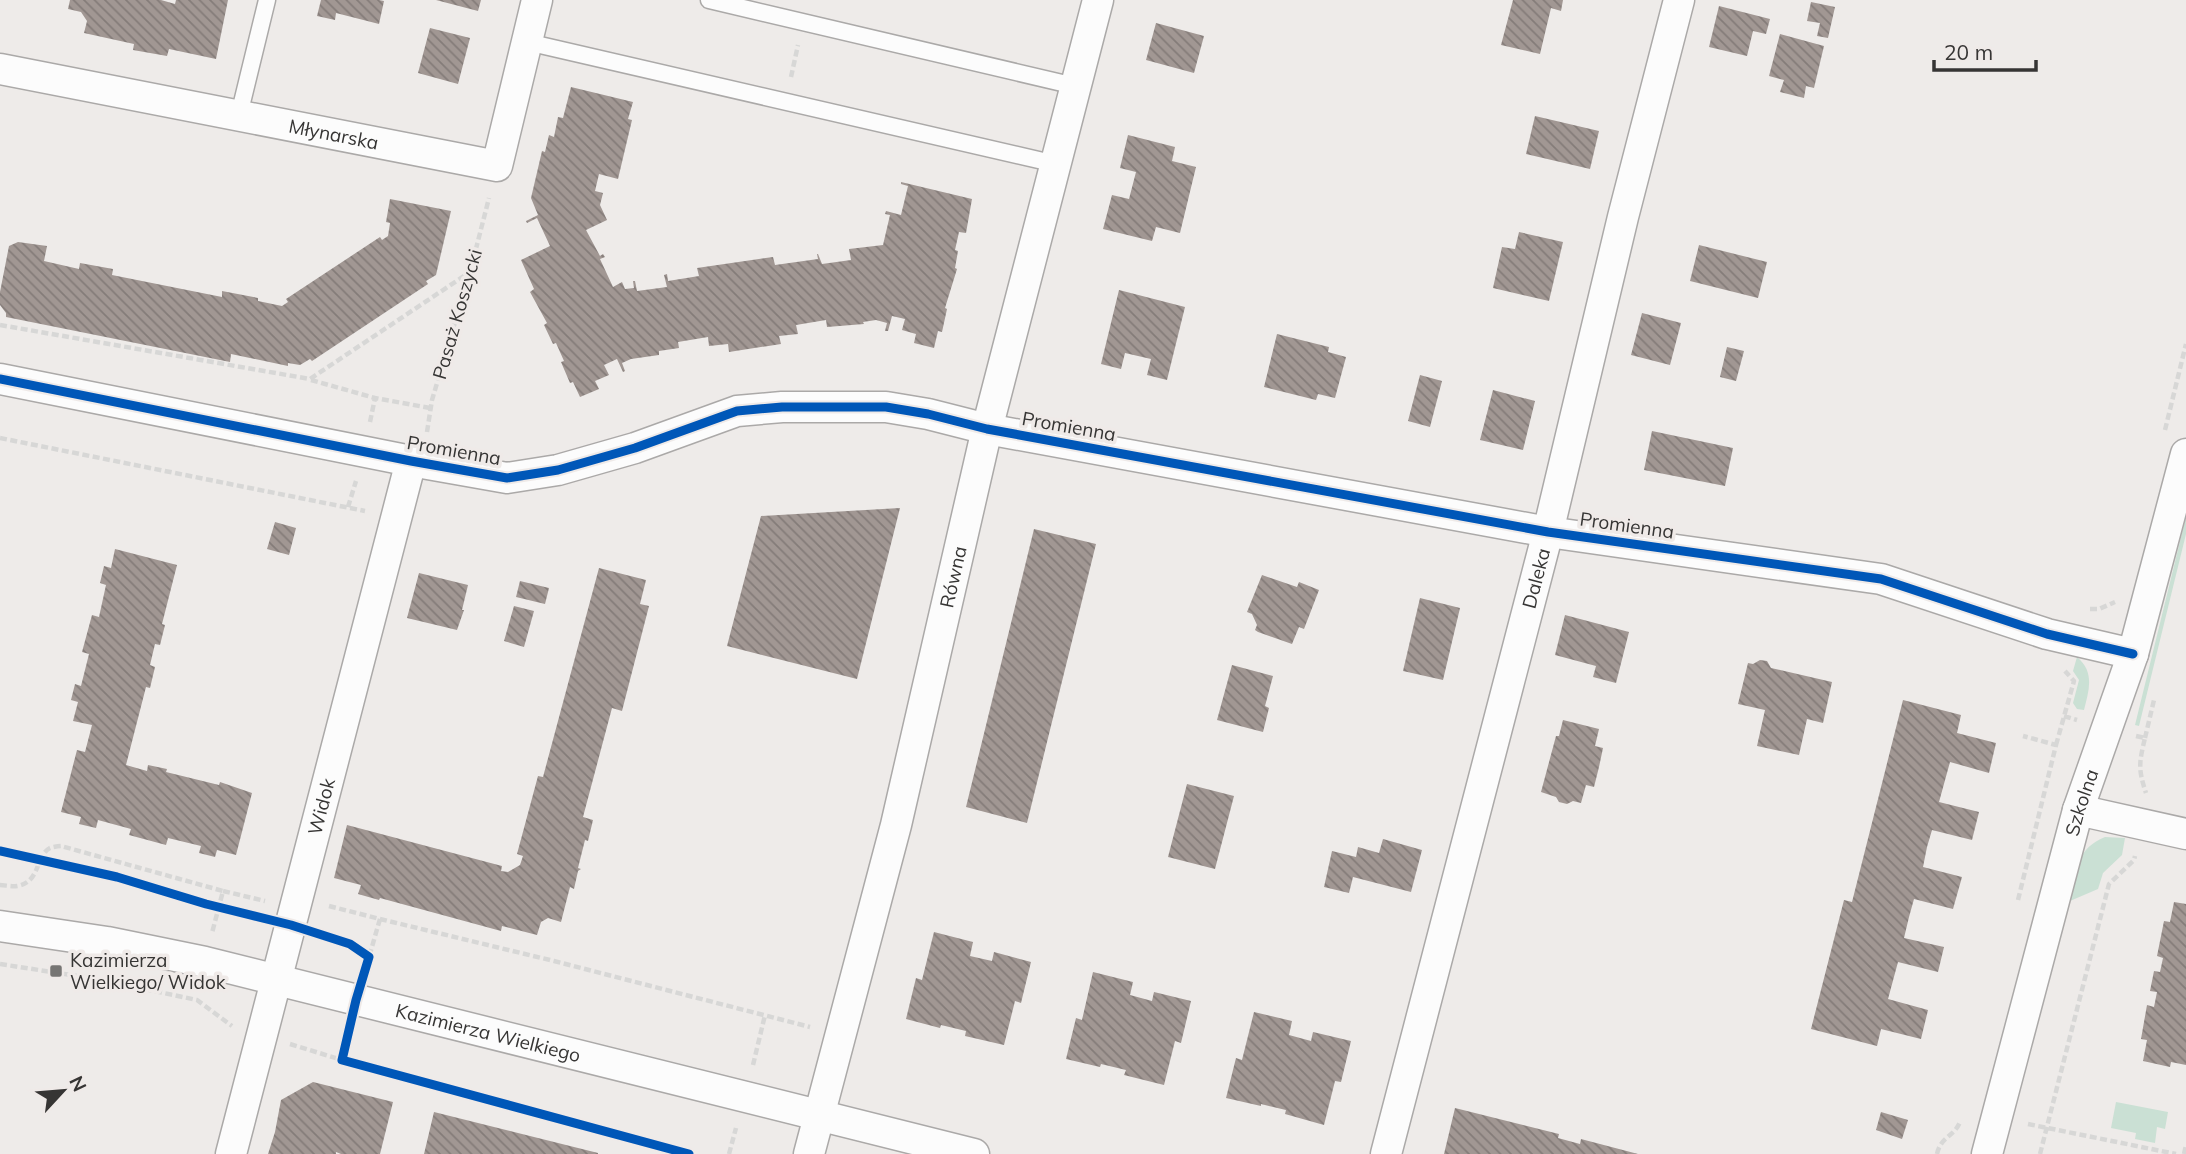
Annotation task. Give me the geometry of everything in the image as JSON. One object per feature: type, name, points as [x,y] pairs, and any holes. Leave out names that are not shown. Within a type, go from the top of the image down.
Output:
[{"type":"street","points":[[497,166],[537,0]]},
{"type":"street","name":"Równa","points":[[809,1154],[896,825],[987,429],[1098,0]]},
{"type":"street","name":"Daleka","points":[[1386,1154],[1548,532],[1679,0]]},
{"type":"street","name":"Młynarska","points":[[0,69],[497,166]]},
{"type":"street","name":"Promienna","points":[[0,379],[507,478],[558,470],[635,448],[737,411],[782,407],[886,408],[1548,532],[1881,579],[2048,634],[2133,654]]},
{"type":"street","name":"Szkolna","points":[[1987,1154],[2078,810],[2133,654],[2174,448]]},
{"type":"street","name":"Widok","points":[[232,1154],[396,518],[417,462]]},
{"type":"street","points":[[2078,810],[2186,834]]},
{"type":"street","name":"Kazimierza Wielkiego","points":[[0,926],[107,942],[205,962],[974,1154]]},
{"type":"lane","points":[[240,115],[267,0]]},
{"type":"lane","points":[[709,0],[1075,86]]},
{"type":"lane","points":[[527,42],[1056,164]]},
{"type":"path","points":[[786,102],[803,22]]},
{"type":"path","points":[[310,379],[470,272]]},
{"type":"path","points":[[0,325],[310,379],[375,398],[430,408]]},
{"type":"path","points":[[2174,448],[2186,344]]},
{"type":"path","points":[[0,438],[396,518]]},
{"type":"path","points":[[2017,903],[2074,681],[2064,670],[2076,608],[2099,609],[2113,603],[2120,596]]},
{"type":"path","points":[[2040,1154],[2109,884],[2134,860],[2147,804],[2139,776],[2145,738],[2064,716]]},
{"type":"path","points":[[2023,736],[2056,745]]},
{"type":"path","points":[[0,885],[19,886],[29,881],[51,847],[61,846],[223,891],[197,1000]]},
{"type":"path","points":[[32,857],[55,862]]},
{"type":"path","points":[[206,904],[231,910]]},
{"type":"path","points":[[380,919],[567,964],[839,1035]]},
{"type":"path","points":[[342,1060],[369,957],[360,951]]},
{"type":"path","points":[[0,964],[97,979],[197,1000],[232,1027],[356,1063]]},
{"type":"path","points":[[1937,1154],[1939,1144],[1957,1128],[1962,1115]]},
{"type":"path","points":[[1996,1117],[2176,1154]]},
{"type":"path","points":[[2185,1154],[2186,1145]]},
{"type":"green space","points":[[2186,517],[2186,534],[2139,726],[2135,725]]},
{"type":"green space","points":[[2077,657],[2086,669],[2089,682],[2084,710],[2077,709],[2073,703],[2079,680],[2073,671]]},
{"type":"green space","points":[[2105,837],[2125,838],[2122,855],[2103,873],[2098,889],[2070,901],[2067,897],[2079,861],[2089,847]]},
{"type":"green space","points":[[2116,1102],[2168,1112],[2165,1129],[2157,1127],[2155,1143],[2135,1139],[2136,1133],[2111,1128]]},
{"type":"building","points":[[70,0],[161,0],[175,4],[176,0],[228,0],[216,59],[169,49],[167,56],[133,50],[134,44],[84,33],[87,21],[81,12],[68,9]]},
{"type":"building","points":[[321,0],[384,1],[379,24],[336,13],[335,20],[317,16]]},
{"type":"building","points":[[436,0],[481,0],[478,11]]},
{"type":"building","points":[[1513,0],[1563,0],[1561,11],[1551,8],[1540,54],[1501,45]]},
{"type":"building","points":[[1811,2],[1835,7],[1828,38],[1817,36],[1820,23],[1807,21]]},
{"type":"building","points":[[1719,6],[1770,19],[1766,34],[1753,31],[1747,56],[1709,47]]},
{"type":"building","points":[[1156,23],[1204,36],[1194,73],[1146,60]]},
{"type":"building","points":[[430,28],[470,38],[458,84],[418,73]]},
{"type":"building","points":[[1780,34],[1824,46],[1814,88],[1806,86],[1804,98],[1780,92],[1784,80],[1769,76]]},
{"type":"building","points":[[571,87],[633,102],[628,119],[632,120],[618,179],[599,174],[595,191],[603,193],[600,205],[607,220],[586,230],[600,256],[603,254],[605,257],[600,259],[613,287],[622,282],[625,289],[634,288],[635,281],[637,291],[667,287],[664,275],[667,274],[668,281],[699,276],[697,268],[773,257],[775,265],[818,259],[817,254],[822,264],[851,260],[849,249],[883,245],[890,215],[885,214],[886,211],[901,215],[908,186],[901,182],[972,199],[966,233],[959,232],[955,250],[958,251],[957,269],[945,308],[947,309],[942,332],[938,331],[934,348],[914,343],[916,334],[902,330],[905,319],[892,316],[888,331],[885,331],[887,323],[876,320],[863,322],[864,324],[827,327],[826,320],[796,325],[798,334],[779,336],[781,344],[729,352],[728,344],[709,346],[708,337],[678,342],[679,348],[659,351],[659,355],[631,359],[622,363],[623,372],[617,359],[604,365],[609,375],[595,381],[599,389],[580,397],[573,382],[570,383],[556,343],[553,344],[544,325],[547,323],[530,292],[534,289],[521,260],[550,246],[537,218],[527,223],[526,221],[538,215],[531,198],[542,151],[545,152],[549,135],[554,137],[558,117],[563,118]]},
{"type":"building","points":[[1535,116],[1599,131],[1590,169],[1526,154]]},
{"type":"building","points":[[1128,135],[1175,147],[1172,161],[1196,167],[1180,233],[1156,227],[1152,241],[1103,229],[1112,195],[1129,199],[1136,172],[1120,168]]},
{"type":"building","points":[[390,199],[451,211],[436,275],[426,281],[428,284],[312,361],[310,359],[300,365],[288,363],[288,366],[231,354],[230,362],[6,317],[0,305],[9,246],[18,242],[47,246],[44,261],[79,269],[80,263],[113,269],[112,275],[222,297],[222,291],[282,306],[288,302],[286,299],[380,237],[382,240],[388,236],[390,223],[386,222]]},
{"type":"building","points":[[1519,232],[1563,242],[1549,301],[1493,288],[1502,247],[1515,249]]},
{"type":"building","points":[[1699,245],[1767,262],[1758,298],[1690,281]]},
{"type":"building","points":[[1119,290],[1185,307],[1167,380],[1147,375],[1151,359],[1125,353],[1121,369],[1101,364]]},
{"type":"building","points":[[1642,313],[1681,323],[1670,365],[1631,355]]},
{"type":"building","points":[[1277,334],[1329,347],[1328,352],[1346,357],[1335,398],[1318,394],[1316,400],[1264,387]]},
{"type":"building","points":[[1727,347],[1744,351],[1736,381],[1720,377]]},
{"type":"building","points":[[1420,375],[1442,381],[1430,427],[1408,421]]},
{"type":"building","points":[[1493,390],[1535,401],[1523,450],[1480,440]]},
{"type":"building","points":[[1652,431],[1733,448],[1725,486],[1644,470]]},
{"type":"building","points":[[900,508],[857,679],[727,646],[761,516]]},
{"type":"building","points":[[275,522],[296,528],[289,555],[267,549]]},
{"type":"building","points":[[1034,529],[1096,544],[1027,823],[966,807]]},
{"type":"building","points":[[115,549],[177,565],[162,624],[165,625],[160,645],[155,644],[150,665],[155,667],[150,688],[146,687],[126,765],[147,771],[148,765],[167,769],[166,772],[219,785],[220,782],[252,793],[236,855],[217,850],[215,857],[199,853],[201,846],[168,838],[166,845],[129,835],[131,829],[98,820],[96,828],[79,824],[81,817],[61,812],[77,750],[85,752],[92,725],[73,721],[78,702],[71,700],[75,684],[81,686],[89,654],[82,652],[92,615],[99,617],[106,585],[100,583],[104,566],[111,568]]},
{"type":"building","points":[[599,568],[646,580],[640,604],[649,606],[622,711],[612,708],[583,817],[593,820],[588,841],[585,840],[578,868],[581,869],[578,871],[574,889],[570,887],[561,922],[548,918],[541,922],[537,935],[502,926],[501,931],[358,894],[361,885],[334,878],[347,825],[502,866],[501,871],[508,872],[520,865],[523,856],[517,854],[538,776],[543,777]]},
{"type":"building","points":[[419,573],[468,585],[457,630],[407,618]]},
{"type":"building","points":[[1262,575],[1297,587],[1299,582],[1319,590],[1304,629],[1299,627],[1292,644],[1255,630],[1257,625],[1252,614],[1247,612]]},
{"type":"building","points":[[520,581],[549,588],[545,604],[516,597]]},
{"type":"building","points":[[1420,598],[1460,608],[1443,680],[1403,671]]},
{"type":"building","points":[[514,606],[534,611],[524,647],[504,641]]},
{"type":"building","points":[[1565,615],[1629,632],[1616,683],[1593,677],[1596,666],[1555,655]]},
{"type":"building","points":[[1760,660],[1767,661],[1771,668],[1832,682],[1823,723],[1807,719],[1799,755],[1757,746],[1765,710],[1738,704],[1748,663],[1753,664]]},
{"type":"building","points":[[1232,665],[1273,676],[1265,706],[1269,708],[1263,732],[1217,720]]},
{"type":"building","points":[[1903,700],[1961,715],[1957,733],[1996,743],[1989,773],[1950,762],[1939,802],[1979,812],[1972,840],[1932,830],[1927,847],[1923,867],[1962,877],[1953,909],[1914,899],[1909,917],[1904,938],[1944,947],[1938,972],[1898,962],[1888,999],[1928,1010],[1921,1039],[1881,1029],[1877,1046],[1811,1029],[1844,900],[1852,902]]},
{"type":"building","points":[[1563,720],[1599,729],[1595,746],[1603,748],[1599,767],[1594,787],[1586,785],[1581,803],[1559,802],[1556,797],[1541,792]]},
{"type":"building","points":[[1187,784],[1234,796],[1215,869],[1168,857]]},
{"type":"building","points":[[1383,839],[1422,850],[1411,892],[1353,877],[1349,893],[1324,887],[1332,851],[1356,857],[1358,847],[1379,853]]},
{"type":"building","points":[[2174,902],[2186,904],[2186,1065],[2171,1062],[2170,1067],[2143,1061],[2147,1040],[2141,1039],[2147,1005],[2154,1007],[2157,992],[2150,991],[2154,971],[2160,972],[2163,958],[2157,956],[2164,921],[2170,922]]},
{"type":"building","points":[[934,932],[973,942],[970,956],[992,961],[994,952],[1031,962],[1021,1003],[1015,1001],[1004,1045],[965,1036],[966,1031],[941,1025],[940,1028],[906,1019],[916,978],[922,980]]},
{"type":"building","points":[[1093,972],[1133,982],[1130,995],[1152,1001],[1154,992],[1191,1001],[1181,1043],[1175,1041],[1164,1085],[1124,1075],[1126,1070],[1066,1059],[1076,1018],[1082,1020]]},
{"type":"building","points":[[1254,1012],[1292,1021],[1289,1035],[1311,1041],[1313,1032],[1351,1041],[1341,1082],[1335,1081],[1324,1125],[1285,1114],[1286,1110],[1226,1098],[1236,1058],[1242,1060]]},
{"type":"building","points":[[313,1082],[393,1102],[380,1154],[268,1154],[281,1100]]},
{"type":"building","points":[[1455,1108],[1559,1134],[1558,1138],[1580,1144],[1581,1139],[1638,1154],[1444,1154]]},
{"type":"building","points":[[434,1112],[598,1153],[598,1154],[424,1154]]},
{"type":"building","points":[[1881,1112],[1908,1120],[1902,1139],[1876,1130]]},
{"type":"cycle path","points":[[0,379],[507,478],[558,470],[635,448],[737,411],[782,407],[886,407],[987,429],[1548,532],[1881,579],[2047,634],[2133,654]]},
{"type":"cycle path","points":[[0,851],[117,877],[350,944],[369,957],[342,1060],[689,1154]]},
{"type":"place","name":"Kazimierza Wielkiego/ Widok","points":[[56,971]]}]
